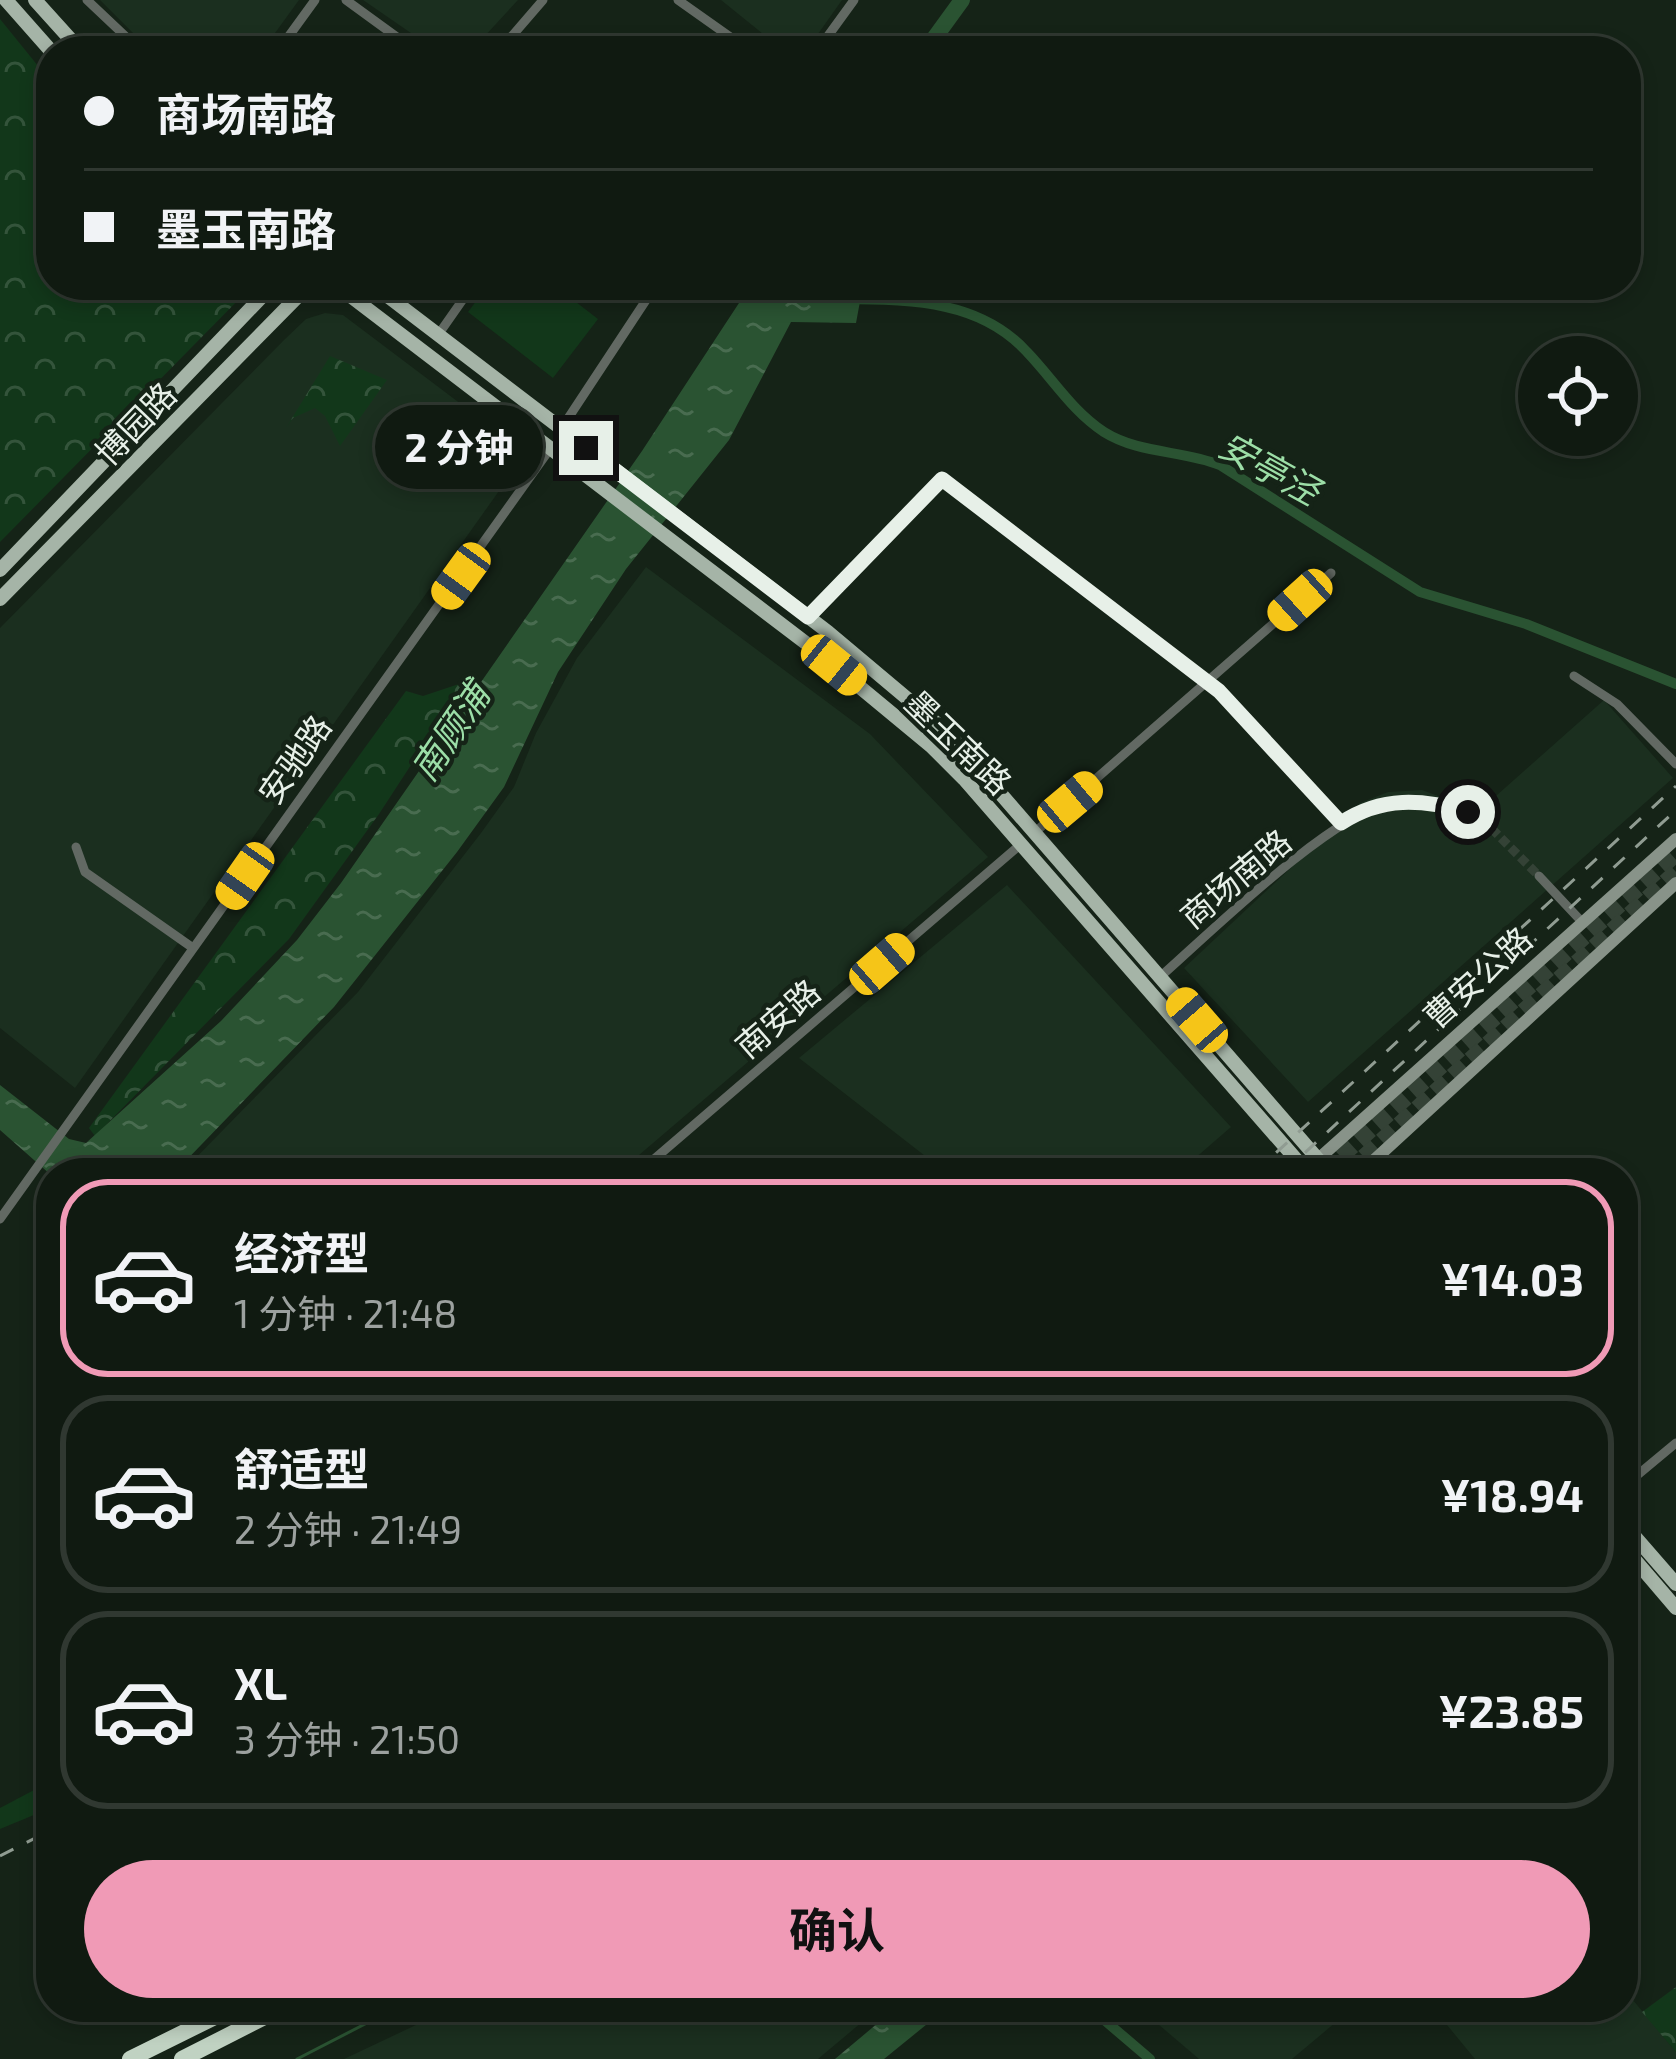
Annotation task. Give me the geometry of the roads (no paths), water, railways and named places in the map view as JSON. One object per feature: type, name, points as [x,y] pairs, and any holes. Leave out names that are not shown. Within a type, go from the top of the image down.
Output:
[{"type":"highway","points":[[130,2059],[205,2022]]},
{"type":"highway","points":[[182,2059],[255,2022]]},
{"type":"main road","points":[[6,0],[38,36]]},
{"type":"main road","points":[[35,0],[67,36]]},
{"type":"main road","name":"博园路","points":[[0,570],[259,300]]},
{"type":"main road","name":"博园路","points":[[0,599],[294,300]]},
{"type":"main road","name":"墨玉南路","points":[[356,300],[815,650],[919,735],[964,779],[1298,1158]]},
{"type":"main road","name":"墨玉南路","points":[[392,300],[808,617],[947,733],[1160,977],[1300,1158]]},
{"type":"main road","name":"曹安公路","points":[[1320,1158],[1676,839]]},
{"type":"main road","name":"曹安公路","points":[[1376,1158],[1676,884]]},
{"type":"main road","points":[[1638,1540],[1676,1584]]},
{"type":"main road","points":[[1638,1563],[1676,1607]]},
{"type":"street","points":[[87,0],[125,36]]},
{"type":"street","points":[[289,36],[316,0]]},
{"type":"street","points":[[346,0],[395,36]]},
{"type":"street","points":[[512,36],[543,0]]},
{"type":"street","points":[[679,0],[729,36]]},
{"type":"street","points":[[828,36],[854,0]]},
{"type":"street","points":[[438,335],[462,300]]},
{"type":"street","points":[[561,429],[646,300]]},
{"type":"street","name":"安驰路","points":[[44,1158],[550,449]]},
{"type":"street","points":[[808,617],[942,479],[1209,683],[1341,823]]},
{"type":"street","name":"南安路","points":[[655,1158],[1209,683],[1330,573]]},
{"type":"street","points":[[1574,676],[1618,704],[1676,764]]},
{"type":"street","name":"商场南路","points":[[1160,977],[1341,823],[1394,801],[1446,806],[1483,819]]},
{"type":"street","points":[[76,848],[85,872],[193,948]]},
{"type":"street","points":[[1539,876],[1582,923]]},
{"type":"street","name":"安驰路","points":[[0,1219],[36,1170]]},
{"type":"street","points":[[1638,1475],[1676,1443]]},
{"type":"water","points":[[860,300],[856,323],[791,322],[729,440],[626,569],[558,672],[504,787],[334,1007],[188,1158],[36,1158],[36,1162],[0,1130],[0,1085],[69,1139],[86,1143],[221,1021],[297,940],[341,883],[642,451],[739,303]]},
{"type":"water","points":[[879,2022],[930,2022],[884,2059],[835,2059]]},
{"type":"waterway","name":"南顾浦","points":[[936,36],[962,0]]},
{"type":"waterway","name":"安亭泾","points":[[895,300],[943,306],[988,322],[1027,352],[1104,432],[1146,448],[1220,465],[1420,592],[1526,624],[1676,684]]},
{"type":"waterway","points":[[297,2059],[369,2022]]},
{"type":"waterway","points":[[1107,2022],[1150,2059]]},
{"type":"tunnel","points":[[1482,819],[1539,876]]},
{"type":"tunnel","points":[[1340,1158],[1676,854]]},
{"type":"tunnel","points":[[1362,1158],[1676,872]]},
{"type":"railway","points":[[1270,1158],[1676,786]]},
{"type":"railway","points":[[1299,1158],[1676,810]]},
{"type":"railway","points":[[0,1856],[36,1838]]}]
